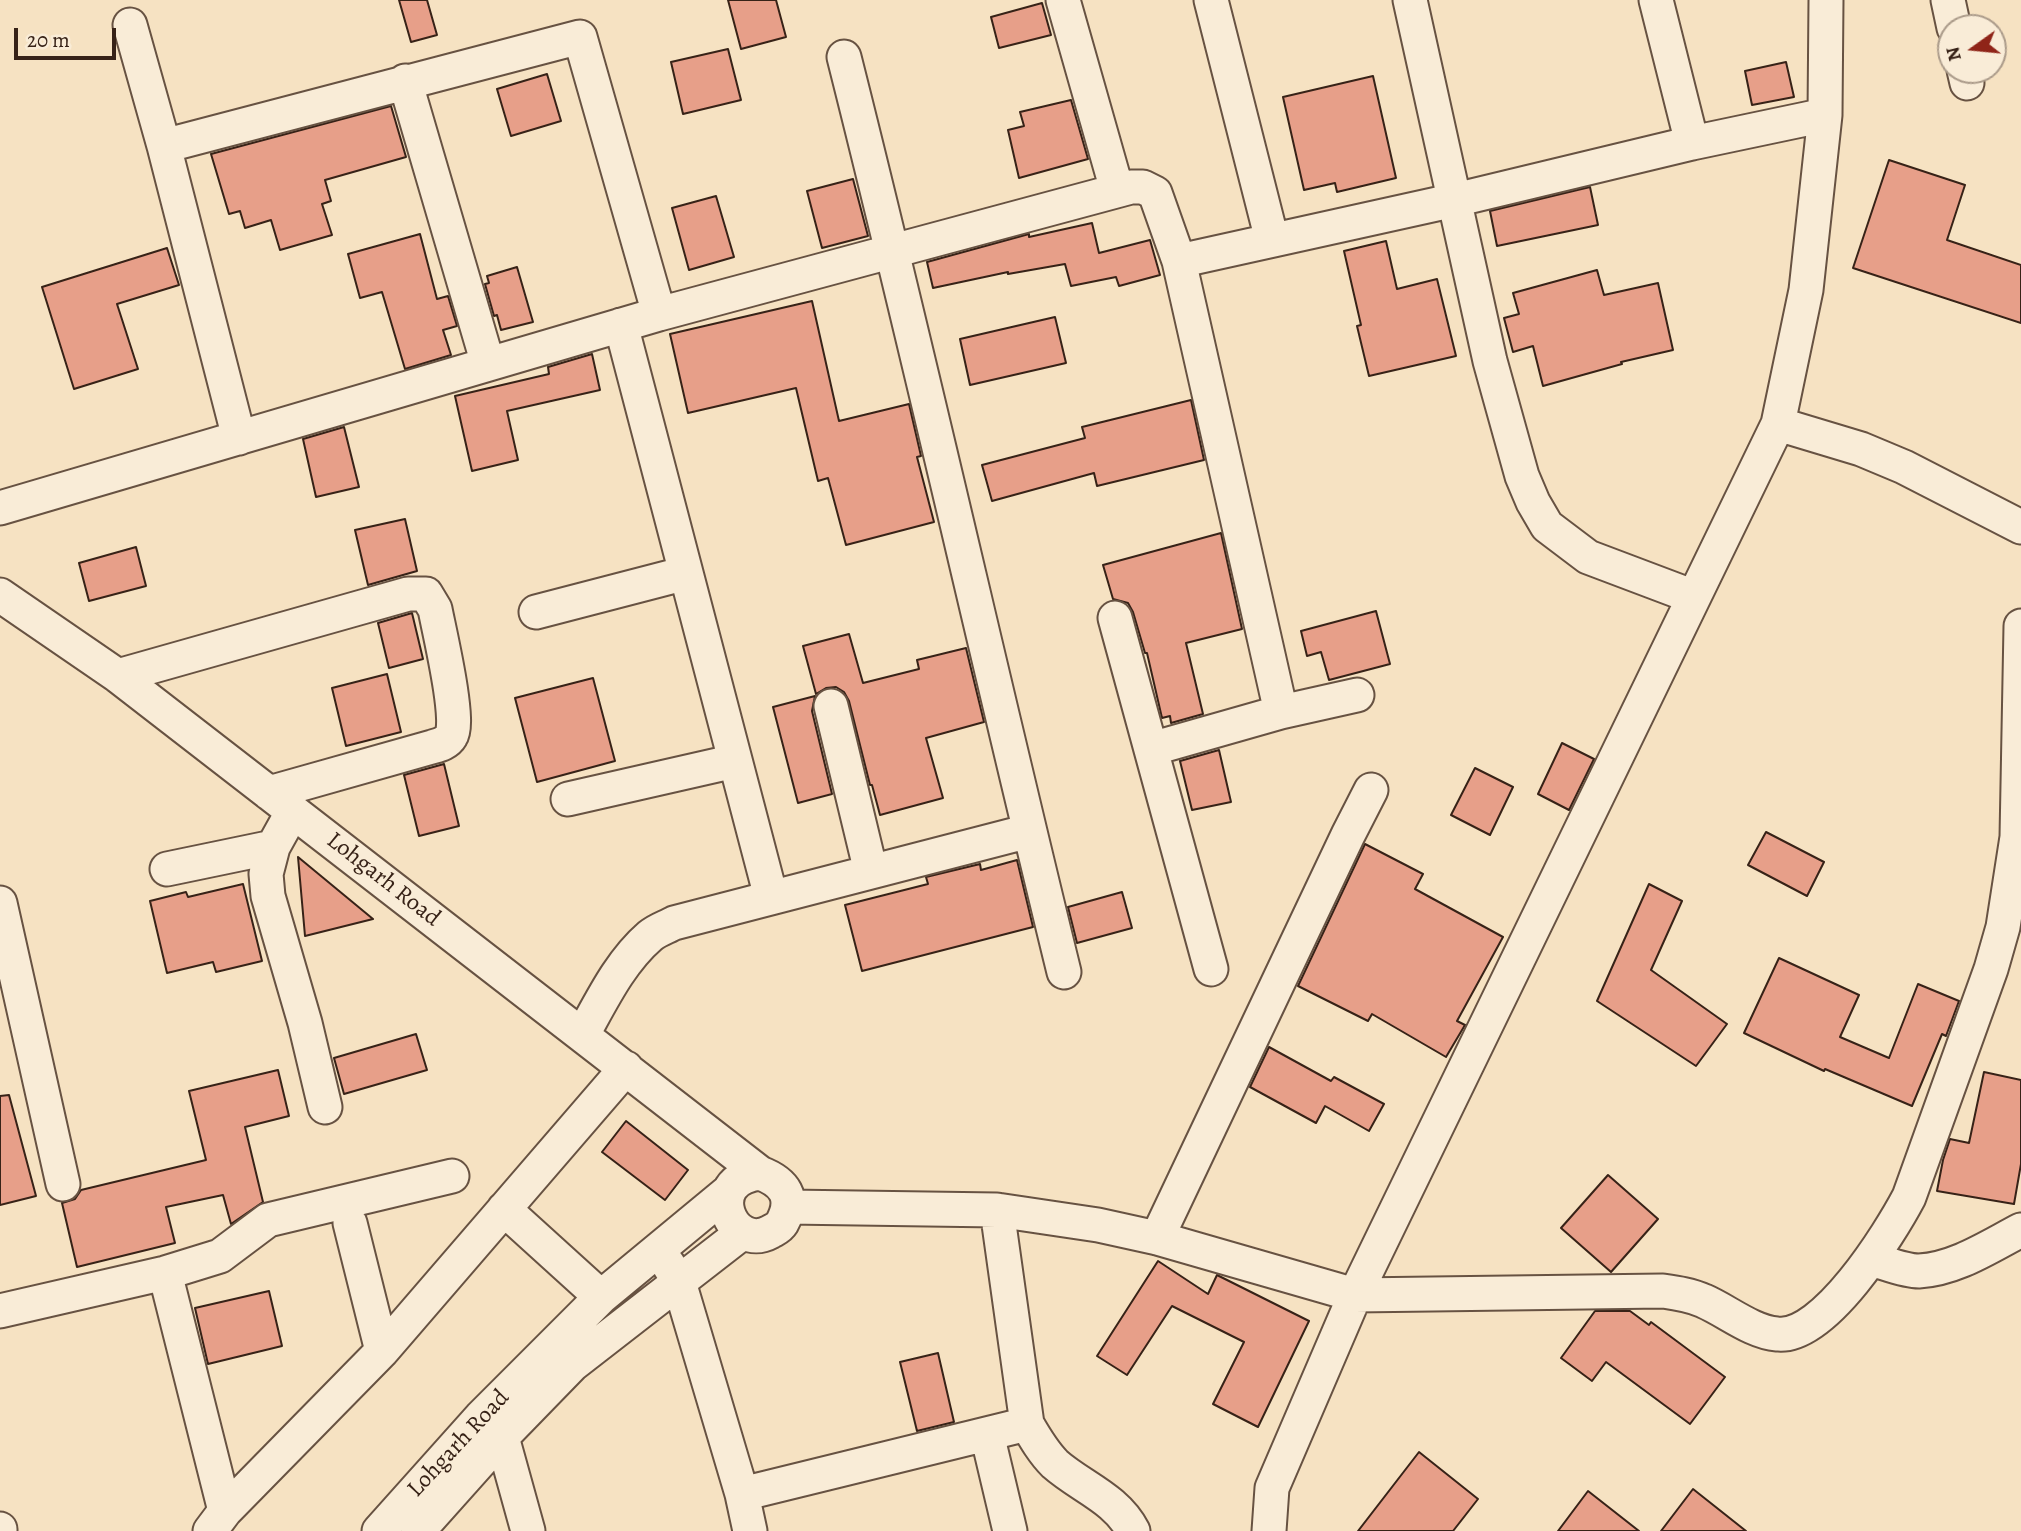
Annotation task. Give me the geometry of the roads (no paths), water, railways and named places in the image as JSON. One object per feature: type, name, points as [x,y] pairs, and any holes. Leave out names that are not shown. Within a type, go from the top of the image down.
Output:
[{"type":"street","points":[[1063,0],[1117,190]]},
{"type":"street","points":[[1211,0],[1272,240]]},
{"type":"street","points":[[1410,0],[1490,361],[1522,476],[1533,502],[1546,526],[1588,557],[1694,597]]},
{"type":"street","points":[[1656,0],[1692,143]]},
{"type":"street","points":[[1269,1531],[1272,1488],[1355,1295],[1778,424],[1806,290],[1825,115],[1826,0]]},
{"type":"street","points":[[130,25],[239,438]]},
{"type":"street","points":[[164,146],[580,37],[659,314]]},
{"type":"street","points":[[844,57],[893,250],[1064,972]]},
{"type":"street","points":[[405,81],[488,364]]},
{"type":"street","points":[[1179,261],[1825,115]]},
{"type":"street","points":[[2,500],[239,438],[659,314],[1117,190],[1143,187],[1155,193],[1179,261],[1281,712]]},
{"type":"street","points":[[621,325],[771,897]]},
{"type":"street","points":[[1778,424],[1861,449],[1904,467],[2021,527]]},
{"type":"street","points":[[536,612],[686,573]]},
{"type":"street","points":[[118,676],[408,594],[426,594],[435,609],[454,715],[453,734],[445,743],[281,802],[266,874],[268,897],[325,1107]]},
{"type":"street","name":"Lohgarh Road","points":[[0,595],[118,676],[760,1173]]},
{"type":"street","points":[[1115,618],[1211,969]]},
{"type":"street","points":[[788,1207],[997,1210],[1098,1225],[1157,1238],[1355,1295],[1663,1291],[1702,1300],[1777,1335],[1792,1333],[1810,1324],[1853,1282],[1871,1259],[1909,1197],[1991,969],[2003,927],[2017,837],[2021,626]]},
{"type":"street","points":[[1151,748],[1281,712],[1357,695]]},
{"type":"street","points":[[831,706],[872,872]]},
{"type":"street","points":[[568,799],[735,761]]},
{"type":"street","points":[[1157,1238],[1371,790]]},
{"type":"street","points":[[583,1034],[615,977],[652,934],[674,923],[1029,831]]},
{"type":"street","points":[[167,869],[273,847]]},
{"type":"street","points":[[0,903],[63,1184]]},
{"type":"street","points":[[2003,927],[2021,960]]},
{"type":"street","points":[[217,1521],[382,1351],[626,1068]]},
{"type":"street","points":[[760,1173],[775,1179],[786,1191],[788,1207],[780,1226],[763,1236],[743,1233],[729,1218],[726,1205],[728,1192],[736,1181],[747,1175],[760,1173]]},
{"type":"street","points":[[0,1311],[165,1273],[220,1256],[268,1220],[452,1176]]},
{"type":"street","name":"Lohgarh Road","points":[[379,1531],[491,1427],[601,1297],[728,1192]]},
{"type":"street","points":[[505,1209],[601,1297]]},
{"type":"street","points":[[997,1210],[1027,1424],[1042,1449],[1057,1465],[1107,1500],[1133,1531]]},
{"type":"street","points":[[350,1223],[382,1351]]},
{"type":"street","points":[[1871,1259],[1917,1271],[1944,1266],[1965,1259],[2021,1230]]},
{"type":"street","points":[[418,1531],[491,1427],[743,1233]]},
{"type":"street","points":[[659,1250],[679,1282],[742,1494],[750,1531]]},
{"type":"street","points":[[165,1273],[217,1521]]},
{"type":"street","points":[[742,1494],[1027,1424]]},
{"type":"street","points":[[491,1427],[528,1531]]},
{"type":"street","points":[[988,1434],[1010,1531]]}]
